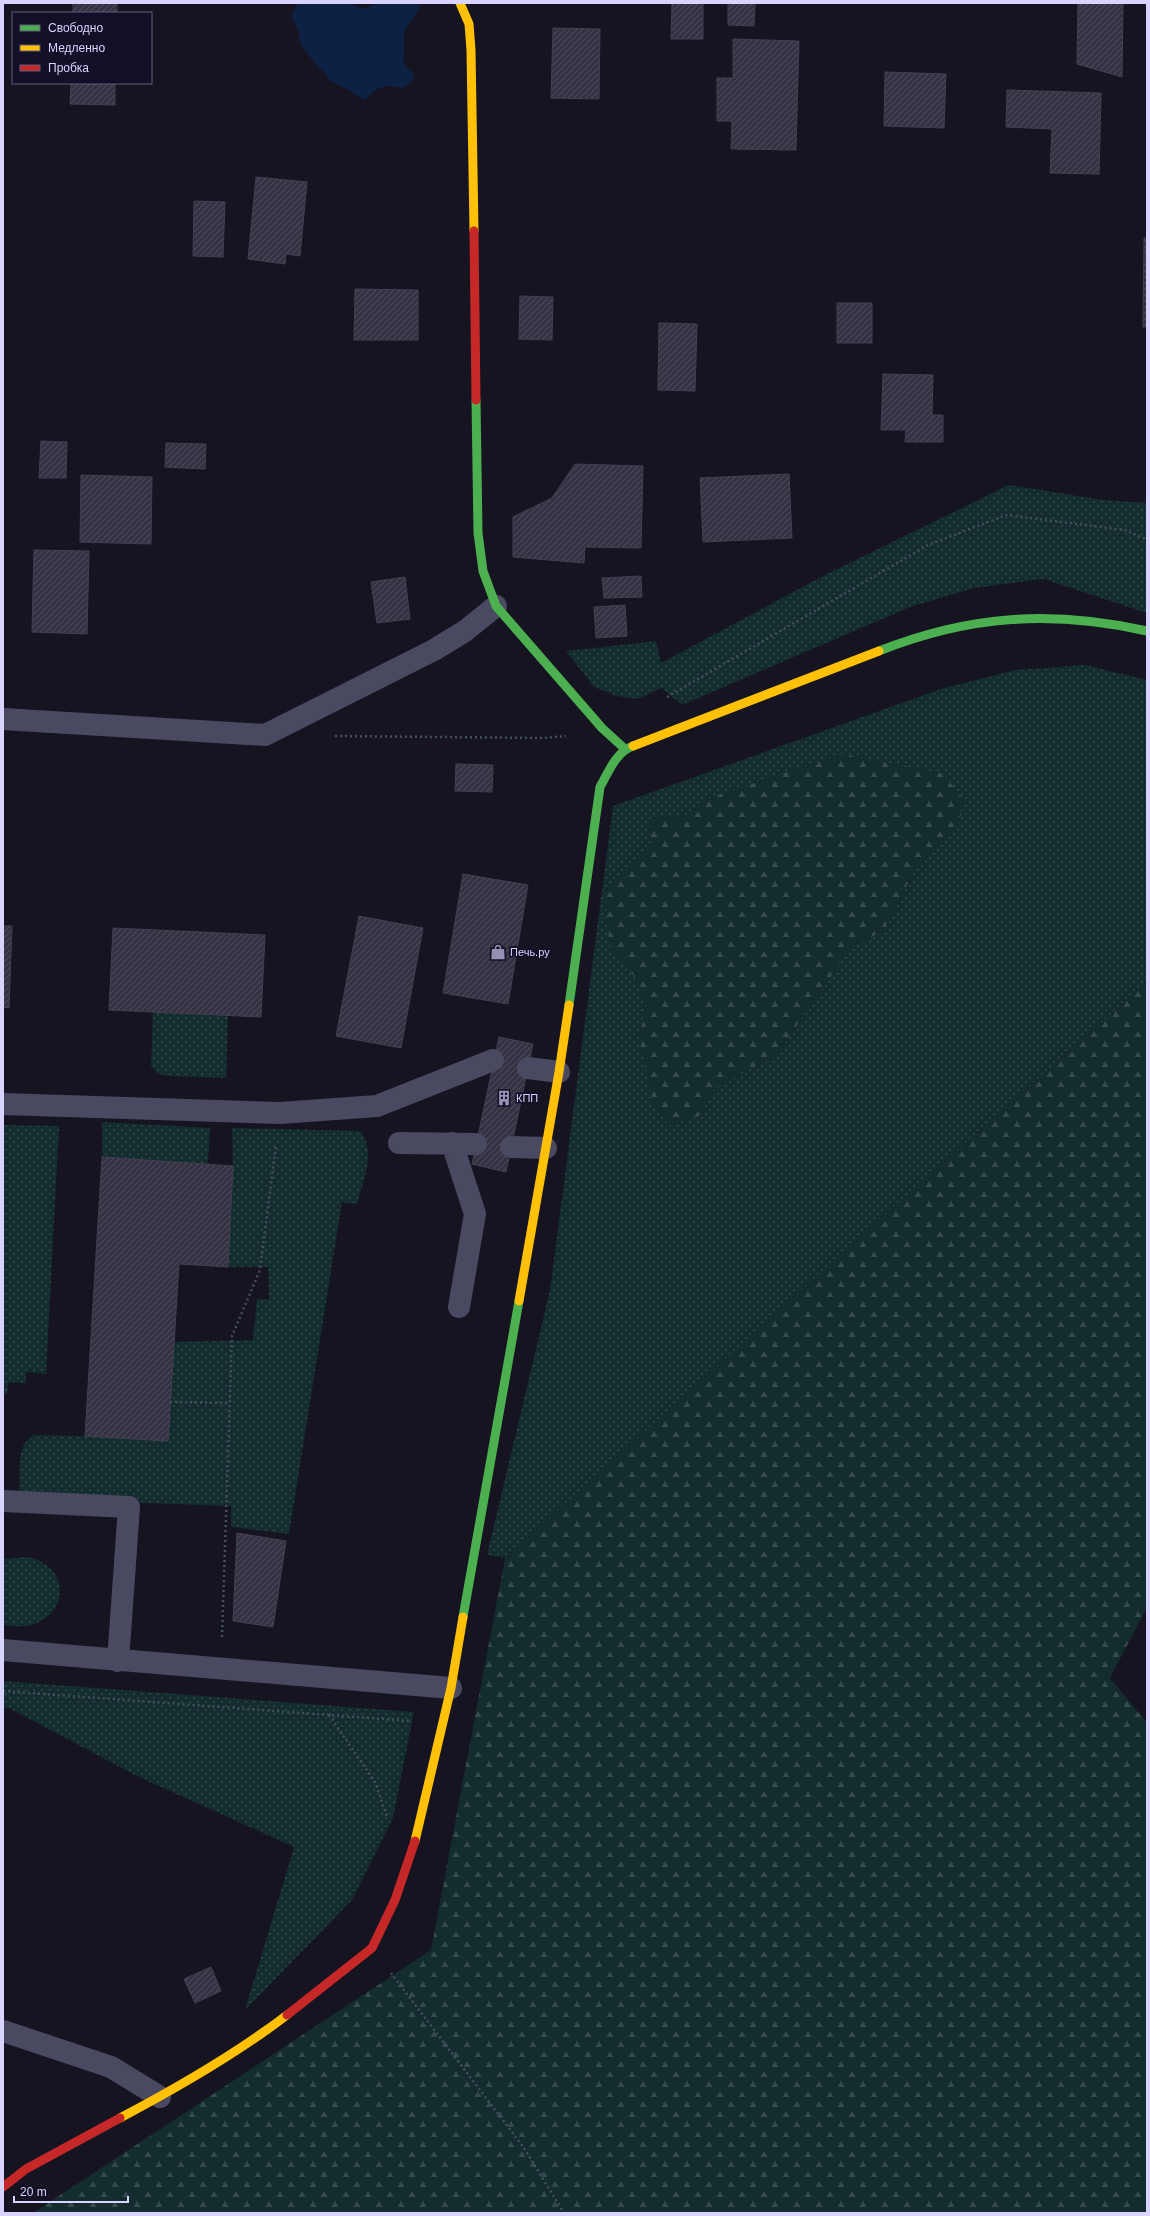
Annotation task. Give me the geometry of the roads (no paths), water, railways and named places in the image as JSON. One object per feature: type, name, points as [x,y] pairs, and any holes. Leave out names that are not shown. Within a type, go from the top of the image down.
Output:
[{"type":"street","points":[[460,3],[470,24],[478,533],[482,571],[496,606],[602,728],[625,749]]},
{"type":"street","points":[[3,2187],[26,2169],[160,2097],[267,2030],[372,1948],[395,1900],[416,1840],[451,1688],[559,1072],[600,787],[613,763],[625,749],[901,644],[955,627],[1002,619],[1058,616],[1108,622],[1147,631]]},
{"type":"lane","points":[[3,719],[265,735],[434,650],[465,631],[496,606]]},
{"type":"lane","points":[[3,1104],[280,1113],[377,1106],[494,1060]]},
{"type":"lane","points":[[528,1068],[559,1072]]},
{"type":"lane","points":[[399,1143],[476,1144]]},
{"type":"lane","points":[[452,1143],[475,1214],[460,1307]]},
{"type":"lane","points":[[511,1147],[546,1148]]},
{"type":"lane","points":[[3,1501],[129,1507],[118,1660]]},
{"type":"lane","points":[[3,1650],[221,1670],[451,1688]]},
{"type":"lane","points":[[3,2031],[110,2067],[160,2097]]},
{"type":"water","points":[[298,3],[346,3],[365,9],[376,4],[383,3],[420,3],[416,15],[406,27],[404,35],[403,63],[415,76],[412,82],[403,88],[390,86],[381,87],[364,100],[347,89],[332,82],[301,45],[298,29],[291,16]]},
{"type":"place","name":"Печь.ру","points":[[498,952]]},
{"type":"place","name":"КПП","points":[[504,1098]]}]
